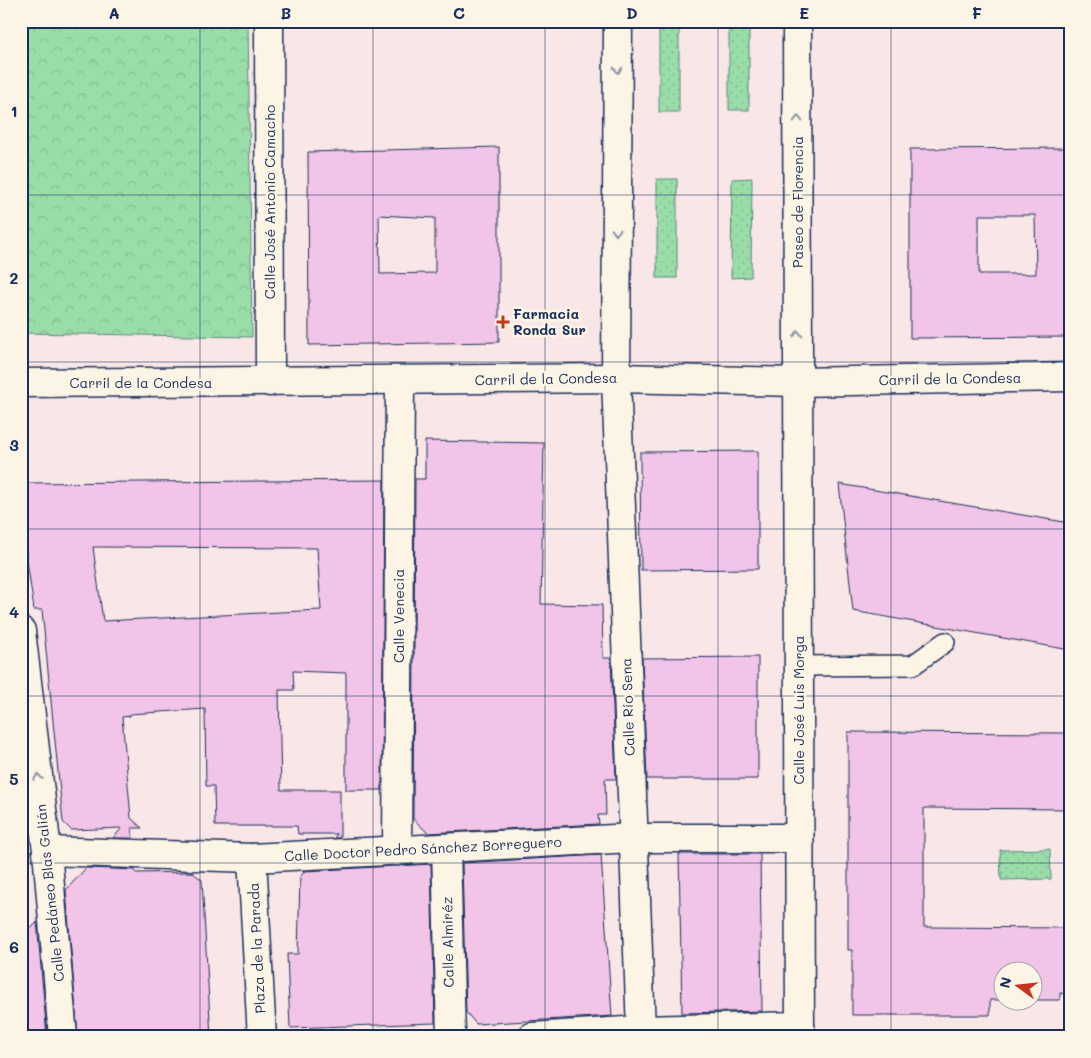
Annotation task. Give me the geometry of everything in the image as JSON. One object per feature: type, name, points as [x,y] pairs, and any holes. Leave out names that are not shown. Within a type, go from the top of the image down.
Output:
[{"type":"street","name":"Calle José Antonio Camacho","points":[[269,21],[270,382]]},
{"type":"street","points":[[616,378],[618,21]]},
{"type":"street","name":"Paseo de Florencia","points":[[797,21],[798,382]]},
{"type":"street","name":"Carril de la Condesa","points":[[21,383],[616,378],[798,382],[1070,377]]},
{"type":"street","name":"Calle Río Sena","points":[[616,378],[641,1033]]},
{"type":"street","name":"Calle Venecia","points":[[397,851],[400,381]]},
{"type":"street","name":"Calle José Luis Morga","points":[[798,382],[800,1031]]},
{"type":"street","name":"Calle Pedáneo Blas Galián","points":[[21,631],[37,835],[63,1037]]},
{"type":"street","name":"Calle Doctor Pedro Sánchez Borreguero","points":[[37,835],[252,858],[633,838],[799,838]]},
{"type":"street","name":"Calle Almiréz","points":[[446,848],[451,1037]]},
{"type":"street","name":"Plaza de la Parada","points":[[252,858],[262,1037]]},
{"type":"street","points":[[532,1037],[641,1033],[800,1031]]},
{"type":"lane","points":[[798,666],[913,665],[945,642]]},
{"type":"green space","points":[[21,21],[248,21],[252,337],[21,333]]},
{"type":"green space","points":[[659,21],[679,21],[679,112],[659,112]]},
{"type":"green space","points":[[729,21],[749,21],[749,110],[729,110]]},
{"type":"green space","points":[[752,178],[751,277],[731,278],[732,179]]},
{"type":"green space","points":[[657,179],[677,179],[677,278],[657,278]]},
{"type":"green space","points":[[1050,849],[1051,879],[1001,880],[1000,850]]},
{"type":"building","points":[[499,147],[499,342],[309,345],[308,152]],"holes":[[[379,215],[435,218],[435,273],[380,274]]]},
{"type":"building","points":[[1070,148],[1070,337],[910,338],[910,149]],"holes":[[[979,215],[1035,215],[1036,274],[979,274]]]},
{"type":"building","points":[[425,441],[544,443],[541,604],[602,605],[603,658],[611,658],[616,779],[605,779],[606,815],[598,815],[599,824],[428,833],[413,819],[415,479],[425,479]]},
{"type":"building","points":[[758,451],[758,569],[641,570],[640,452]]},
{"type":"building","points":[[384,480],[382,790],[346,790],[346,673],[293,671],[294,690],[279,690],[281,790],[340,790],[340,838],[334,838],[337,834],[298,834],[297,826],[215,826],[214,786],[206,786],[205,709],[130,714],[130,716],[122,717],[131,818],[142,828],[132,828],[133,838],[113,838],[122,828],[71,830],[63,822],[42,610],[34,610],[21,517],[21,483]],"holes":[[[93,547],[317,548],[321,610],[103,621]]]},
{"type":"building","points":[[839,484],[1070,523],[1070,650],[853,611]]},
{"type":"building","points":[[758,657],[758,779],[647,779],[642,658]]},
{"type":"building","points":[[848,732],[1070,733],[1070,809],[924,808],[924,927],[1070,928],[1070,995],[1060,993],[1060,1000],[1044,1000],[1044,960],[994,960],[994,1000],[990,1000],[990,1015],[852,1015],[852,950],[848,950]]},
{"type":"building","points":[[679,854],[760,854],[762,1011],[682,1013]]},
{"type":"building","points":[[601,855],[612,1016],[476,1024],[466,1012],[462,863]]},
{"type":"building","points":[[431,864],[435,1023],[290,1028],[287,954],[298,954],[300,877],[305,871]]},
{"type":"building","points":[[86,868],[135,870],[136,873],[192,872],[202,880],[211,1037],[78,1037],[66,890]]},
{"type":"building","points":[[37,922],[47,1037],[21,1037],[21,940]]},
{"type":"place","name":"Farmacia Ronda Sur","points":[[503,322]]}]
